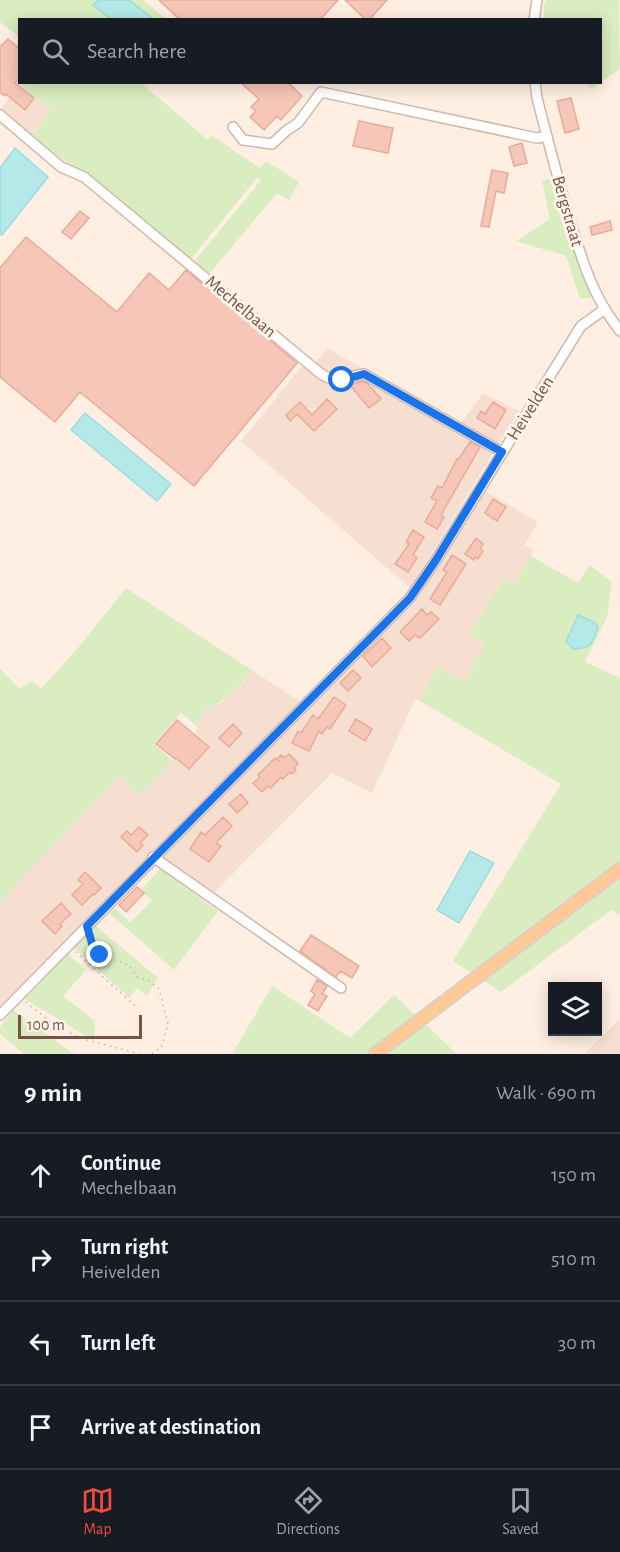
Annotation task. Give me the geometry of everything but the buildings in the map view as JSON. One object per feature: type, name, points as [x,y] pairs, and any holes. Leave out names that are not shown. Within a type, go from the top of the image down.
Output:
[{"type":"main road","points":[[375,1054],[620,869]]},
{"type":"street","points":[[534,18],[537,0]]},
{"type":"street","name":"Bergstraat","points":[[535,84],[561,191],[586,272],[605,309],[620,331]]},
{"type":"street","points":[[234,128],[243,140],[272,144],[298,123],[321,92],[537,138],[547,136]]},
{"type":"street","name":"Mechelbaan","points":[[0,115],[61,167],[84,177],[321,374],[332,380],[342,380],[364,374],[502,452]]},
{"type":"street","name":"Heivelden","points":[[0,1015],[410,598],[581,326],[605,309]]},
{"type":"street","points":[[153,857],[341,988]]},
{"type":"path","points":[[87,926],[93,947],[100,955],[129,965],[137,977],[149,981],[159,989],[168,1024],[161,1048],[151,1054]]},
{"type":"path","points":[[68,945],[135,1005]]},
{"type":"path","points":[[18,996],[54,1025],[83,1039],[140,1054]]},
{"type":"shaded area","points":[[20,84],[52,110],[32,138],[0,110]]},
{"type":"shaded area","points":[[327,348],[460,425],[483,393],[519,411],[410,588],[241,441],[303,365],[310,371]]},
{"type":"shaded area","points":[[484,490],[538,522],[525,545],[534,550],[515,584],[504,579],[469,635],[485,644],[465,681],[438,667],[420,701],[415,699],[372,793],[332,773],[213,894],[159,857],[418,599]]},
{"type":"shaded area","points":[[252,670],[301,702],[0,1010],[0,902],[120,774],[139,796],[195,735],[206,709],[221,703],[241,686]]},
{"type":"shaded area","points":[[620,1019],[620,1054],[584,1054]]},
{"type":"green space","points":[[0,0],[143,0],[165,18],[18,18],[18,36],[0,22]]},
{"type":"green space","points":[[546,0],[619,0],[620,69],[602,81],[602,18],[544,18]]},
{"type":"green space","points":[[20,84],[142,84],[208,140],[211,135],[260,168],[266,161],[299,182],[289,200],[277,193],[209,274],[194,262],[261,180],[257,178],[191,259],[91,177],[32,138],[52,110]]},
{"type":"green space","points":[[587,84],[598,84],[591,89]]},
{"type":"green space","points":[[551,178],[592,298],[580,299],[566,256],[516,241],[550,219],[542,181]]},
{"type":"green space","points":[[531,556],[578,583],[590,565],[612,582],[607,617],[585,662],[620,678],[620,915],[611,910],[501,992],[453,961],[561,784],[420,701],[438,666],[465,681],[485,644],[469,635],[504,578],[515,584]]},
{"type":"green space","points":[[126,588],[252,670],[232,693],[206,709],[197,726],[181,713],[154,744],[173,761],[138,796],[120,775],[0,902],[0,669],[20,689],[32,681],[41,689]]},
{"type":"green space","points":[[160,869],[218,911],[174,970],[109,913],[115,908],[130,922],[152,901],[141,890]]},
{"type":"green space","points":[[95,925],[158,978],[147,996],[137,988],[129,998],[73,947]]},
{"type":"green space","points":[[68,954],[86,970],[63,996],[95,1021],[94,1041],[25,999]]},
{"type":"green space","points":[[272,986],[350,1038],[394,995],[457,1054],[232,1054]]},
{"type":"green space","points":[[13,1010],[74,1054],[24,1054],[0,1034],[0,1027]]},
{"type":"water","points":[[98,0],[129,0],[152,18],[110,18],[93,5]]},
{"type":"water","points":[[15,148],[48,177],[2,235],[0,234],[0,168]]},
{"type":"water","points":[[85,413],[171,484],[157,501],[71,430]]},
{"type":"water","points":[[578,615],[594,622],[598,627],[591,644],[574,649],[566,642]]},
{"type":"water","points":[[470,851],[494,863],[459,923],[437,910]]},
{"type":"route","points":[[100,955],[93,947],[87,926],[410,598],[502,452],[364,374],[342,380]]}]
